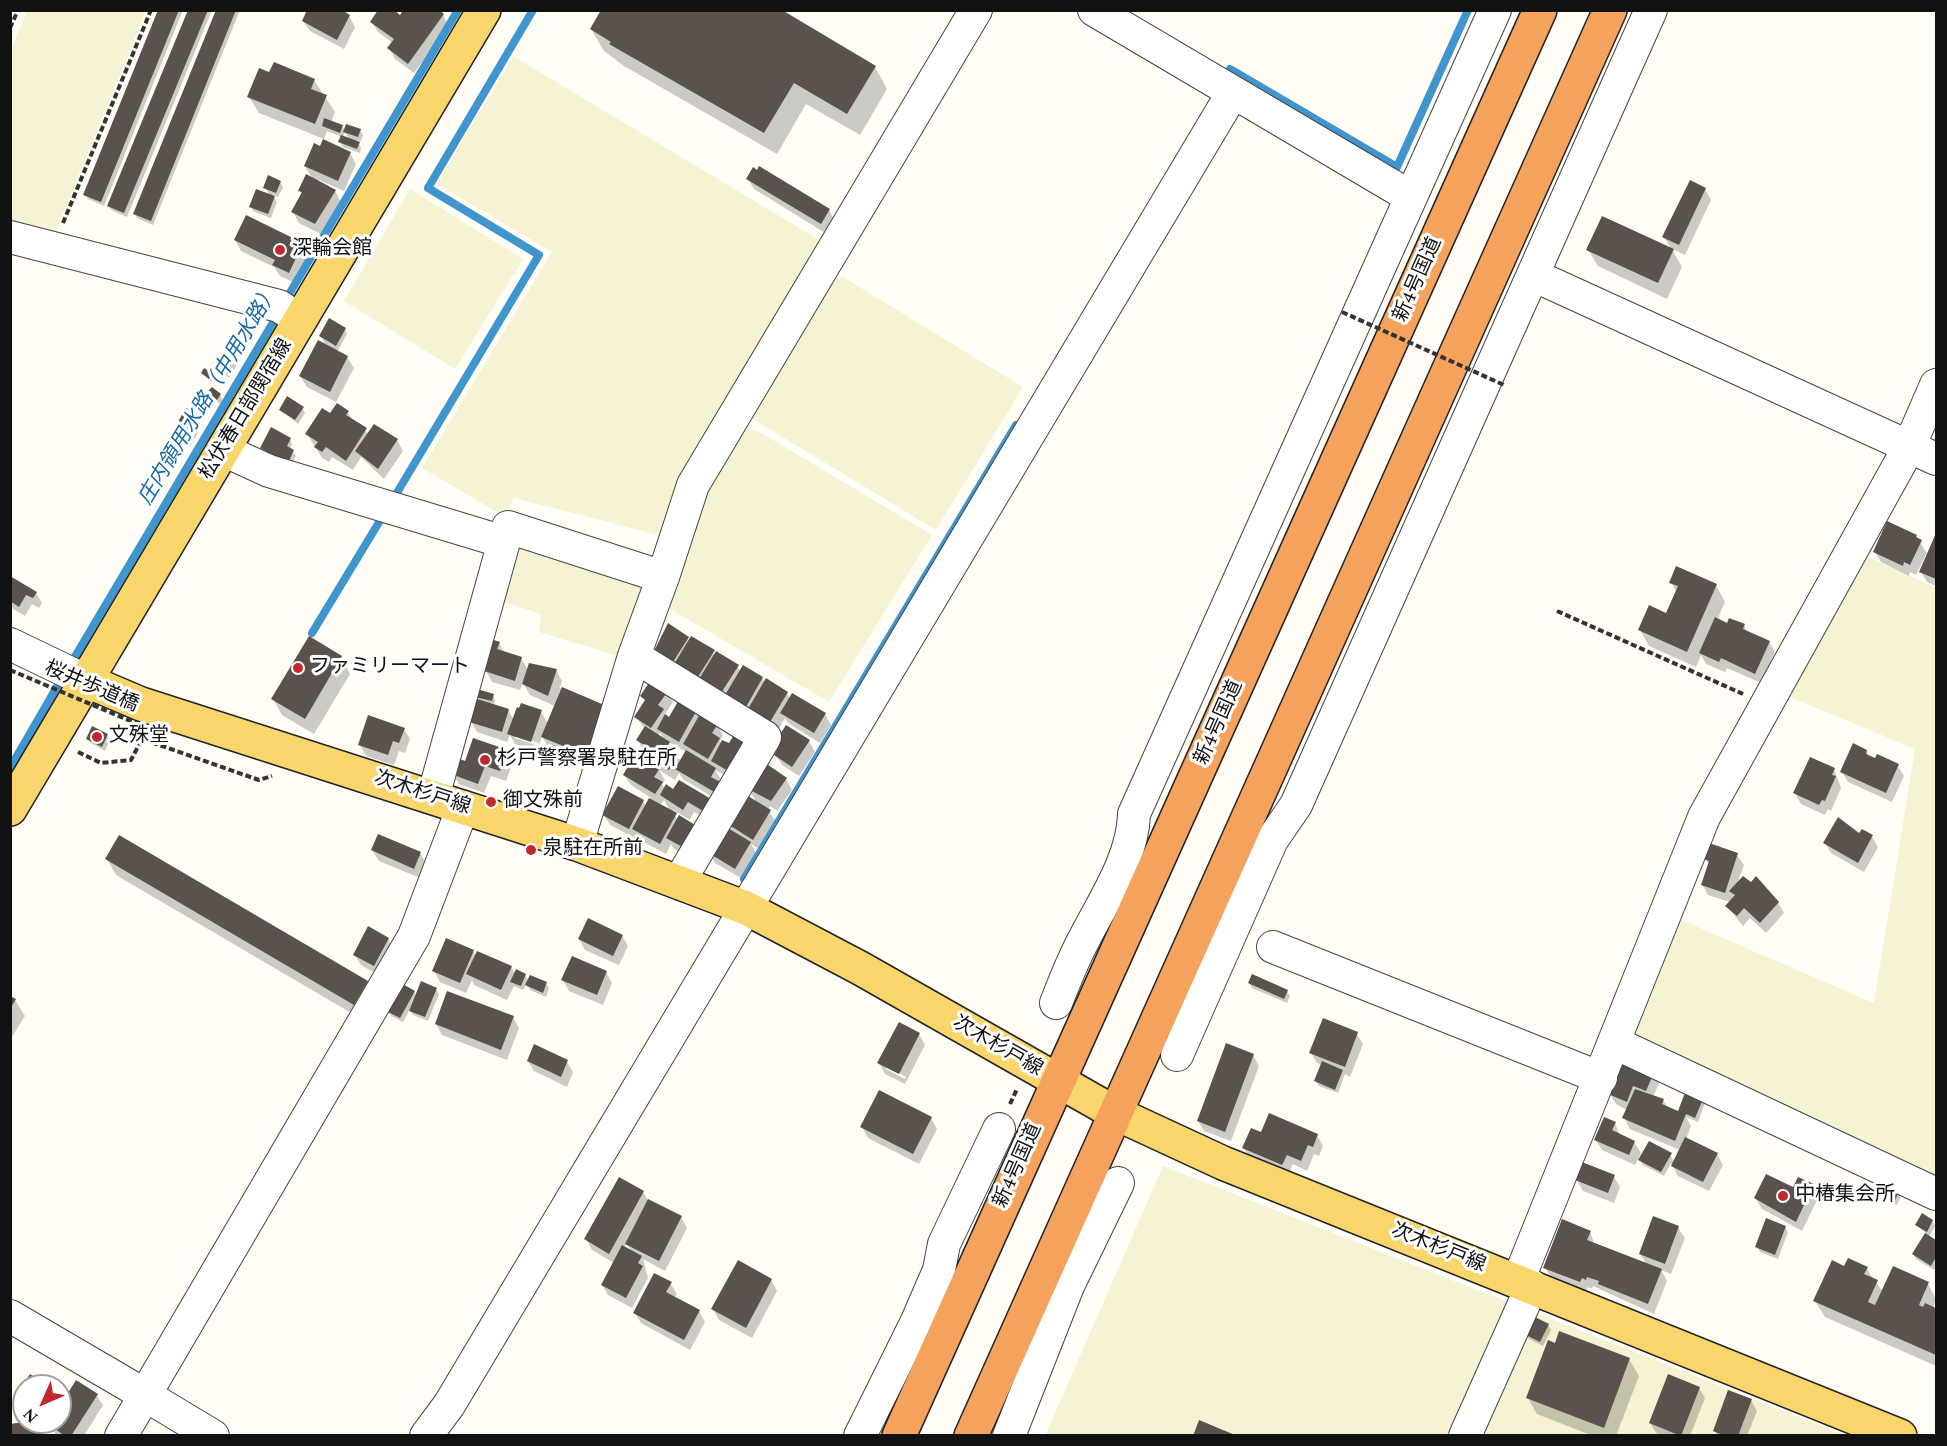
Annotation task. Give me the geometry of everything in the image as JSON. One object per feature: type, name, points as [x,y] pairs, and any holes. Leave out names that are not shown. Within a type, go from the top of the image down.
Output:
[{"type":"highway","name":"新4号国道","points":[[899,1436],[1057,1082],[1125,896],[1540,10]]},
{"type":"highway","points":[[971,1436],[1115,1113],[1242,868],[1516,222],[1610,10]]},
{"type":"main road","name":"松伏春日部関宿線","points":[[10,809],[484,10]]},
{"type":"main road","name":"次木杉戸線","points":[[87,681],[141,704],[577,844],[746,908],[860,968],[1057,1082],[1115,1113],[1223,1163],[1900,1436]]},
{"type":"street","points":[[577,844],[634,656],[693,485],[976,10]]},
{"type":"street","points":[[1094,10],[1232,94],[1411,197]]},
{"type":"street","points":[[1056,1003],[1081,944],[1125,896],[1134,814],[1495,10]]},
{"type":"street","points":[[1177,1055],[1242,868],[1272,840],[1296,805],[1651,10]]},
{"type":"street","points":[[426,1436],[449,1405],[1232,94]]},
{"type":"street","points":[[1516,222],[1550,237]]},
{"type":"street","points":[[10,237],[279,306],[300,320]]},
{"type":"street","points":[[1533,275],[1923,453]]},
{"type":"street","points":[[1465,1436],[1525,1284],[1601,1078],[1704,817],[1766,705],[1923,453],[1936,385]]},
{"type":"street","points":[[223,450],[269,471],[504,542]]},
{"type":"street","points":[[121,1436],[414,936],[448,802],[508,527],[663,577]]},
{"type":"street","points":[[10,644],[87,681]]},
{"type":"street","points":[[634,656],[765,737],[680,882]]},
{"type":"street","points":[[1273,947],[1601,1078]]},
{"type":"street","points":[[1615,1043],[1936,1194]]},
{"type":"street","points":[[860,1436],[917,1321],[939,1270],[944,1244],[999,1129]]},
{"type":"street","points":[[1009,1436],[1068,1286],[1118,1183]]},
{"type":"street","points":[[10,1316],[213,1436]]},
{"type":"path","points":[[10,28],[18,10]]},
{"type":"path","points":[[53,248],[151,10]]},
{"type":"path","points":[[1342,312],[1504,385]]},
{"type":"path","points":[[1557,611],[1766,705]]},
{"type":"path","name":"桜井歩道橋","points":[[10,670],[159,733]]},
{"type":"path","points":[[73,750],[101,763],[131,760],[141,739],[259,780],[285,773],[314,759]]},
{"type":"shaded area","points":[[27,11],[146,11],[56,231],[11,220],[11,50]]},
{"type":"shaded area","points":[[513,56],[821,241],[663,536],[514,498],[504,516],[422,468],[552,252],[437,184]]},
{"type":"shaded area","points":[[410,189],[523,259],[455,369],[344,301]]},
{"type":"shaded area","points":[[843,277],[1023,387],[936,530],[748,416],[827,281]]},
{"type":"shaded area","points":[[742,427],[758,431],[932,535],[829,702],[665,606],[705,490]]},
{"type":"shaded area","points":[[512,540],[653,585],[625,658],[539,632],[541,614],[495,599]]},
{"type":"shaded area","points":[[1864,555],[1936,588],[1936,1181],[1629,1035],[1679,919],[1874,1003],[1915,749],[1790,697]]},
{"type":"shaded area","points":[[1163,1166],[1845,1435],[1045,1436]]},
{"type":"building","points":[[158,10],[179,10],[101,202],[83,195]]},
{"type":"building","points":[[188,10],[208,10],[124,213],[107,206]]},
{"type":"building","points":[[216,10],[236,10],[151,221],[133,214]]},
{"type":"building","points":[[307,10],[342,10],[350,15],[337,40],[302,21]]},
{"type":"building","points":[[378,10],[394,10],[400,15],[403,10],[439,10],[444,14],[408,64],[387,48],[394,39],[370,22]]},
{"type":"building","points":[[601,10],[782,10],[876,66],[847,114],[794,83],[764,133],[609,44],[611,42],[590,29]]},
{"type":"building","points":[[274,62],[315,79],[311,89],[327,95],[315,124],[247,97],[259,68],[269,72]]},
{"type":"building","points":[[324,118],[343,125],[340,133],[322,126]]},
{"type":"building","points":[[346,124],[361,129],[358,137],[343,132]]},
{"type":"building","points":[[341,135],[360,142],[357,149],[338,142]]},
{"type":"building","points":[[323,139],[351,152],[338,181],[304,166],[314,143],[320,146]]},
{"type":"building","points":[[759,166],[830,209],[821,224],[746,179],[753,167],[757,170]]},
{"type":"building","points":[[306,174],[336,190],[315,224],[291,212],[302,192],[298,191]]},
{"type":"building","points":[[268,175],[281,181],[276,193],[263,188]]},
{"type":"building","points":[[1690,180],[1706,188],[1679,245],[1662,237]]},
{"type":"building","points":[[256,189],[275,196],[268,214],[249,207]]},
{"type":"building","points":[[246,215],[303,243],[289,273],[272,265],[275,260],[234,240]]},
{"type":"building","points":[[1602,216],[1674,249],[1658,283],[1586,250]]},
{"type":"building","points":[[329,318],[346,328],[336,346],[319,336]]},
{"type":"building","points":[[318,340],[348,356],[330,392],[299,376]]},
{"type":"building","points":[[226,354],[235,359],[226,374],[217,369]]},
{"type":"building","points":[[204,368],[212,373],[209,379],[201,373]]},
{"type":"building","points":[[212,387],[221,394],[217,400],[207,392]]},
{"type":"building","points":[[287,396],[304,407],[295,420],[279,410]]},
{"type":"building","points":[[337,403],[349,411],[346,415],[367,428],[346,461],[326,447],[322,452],[314,447],[318,442],[305,434],[322,408],[330,413]]},
{"type":"building","points":[[186,408],[199,415],[196,421],[199,423],[187,443],[171,434]]},
{"type":"building","points":[[374,424],[398,439],[378,469],[355,451]]},
{"type":"building","points":[[271,427],[291,438],[287,446],[294,450],[288,463],[260,448]]},
{"type":"building","points":[[1887,521],[1917,535],[1916,537],[1922,540],[1910,565],[1904,562],[1903,566],[1873,552]]},
{"type":"building","points":[[1936,533],[1936,579],[1919,572]]},
{"type":"building","points":[[1676,566],[1717,584],[1687,652],[1638,630],[1649,605],[1666,613],[1678,586],[1669,583]]},
{"type":"building","points":[[10,576],[37,592],[33,598],[26,595],[19,607],[10,601]]},
{"type":"building","points":[[1715,617],[1727,623],[1729,618],[1745,624],[1743,629],[1770,641],[1755,674],[1721,658],[1719,662],[1699,653]]},
{"type":"building","points":[[668,623],[689,637],[671,665],[653,653]]},
{"type":"building","points":[[309,636],[342,656],[305,719],[271,699]]},
{"type":"building","points":[[691,636],[715,650],[696,680],[673,666]]},
{"type":"building","points":[[488,638],[500,642],[497,649],[522,657],[515,681],[484,671],[486,665],[480,663]]},
{"type":"building","points":[[716,651],[739,665],[721,693],[699,679]]},
{"type":"building","points":[[529,663],[557,669],[548,696],[522,684]]},
{"type":"building","points":[[743,665],[763,677],[746,707],[725,695]]},
{"type":"building","points":[[766,678],[788,692],[770,722],[748,709]]},
{"type":"building","points":[[651,680],[668,691],[658,705],[664,709],[651,728],[634,717],[645,700],[640,696]]},
{"type":"building","points":[[562,687],[609,707],[588,756],[541,737]]},
{"type":"building","points":[[477,689],[494,694],[492,701],[475,697]]},
{"type":"building","points":[[792,693],[826,713],[814,733],[780,713]]},
{"type":"building","points":[[471,697],[509,709],[502,732],[469,722]]},
{"type":"building","points":[[680,698],[698,708],[679,742],[657,729],[665,714],[669,717]]},
{"type":"building","points":[[521,703],[542,710],[531,742],[507,734],[517,707],[519,708]]},
{"type":"building","points":[[700,714],[718,724],[712,733],[720,738],[708,759],[683,744]]},
{"type":"building","points":[[368,715],[405,728],[399,743],[393,741],[388,755],[358,745]]},
{"type":"building","points":[[786,725],[810,740],[792,767],[774,755],[778,748],[773,745]]},
{"type":"building","name":"文殊堂","points":[[92,726],[108,734],[102,747],[86,739]]},
{"type":"building","points":[[645,726],[670,742],[667,747],[679,754],[669,770],[643,754],[647,747],[636,740]]},
{"type":"building","points":[[735,733],[753,743],[735,775],[711,761],[722,740],[729,743]]},
{"type":"building","name":"杉戸警察署泉駐在所","points":[[473,738],[508,750],[500,771],[485,766],[478,784],[451,774],[457,758],[465,761]]},
{"type":"building","points":[[1853,743],[1867,750],[1866,754],[1875,758],[1877,754],[1899,764],[1886,793],[1840,772]]},
{"type":"building","points":[[686,750],[716,768],[711,777],[722,783],[716,793],[675,769]]},
{"type":"building","points":[[641,757],[660,768],[654,777],[663,782],[655,794],[623,775],[630,763],[635,766]]},
{"type":"building","points":[[1810,757],[1835,768],[1832,775],[1836,776],[1825,801],[1822,800],[1819,805],[1793,793]]},
{"type":"building","points":[[764,762],[787,778],[771,801],[746,788]]},
{"type":"building","points":[[679,780],[711,799],[703,811],[688,802],[683,810],[660,795],[666,784],[673,789]]},
{"type":"building","points":[[618,786],[644,800],[629,829],[602,815]]},
{"type":"building","points":[[743,793],[771,810],[753,840],[726,823]]},
{"type":"building","points":[[649,798],[677,813],[660,844],[632,829]]},
{"type":"building","points":[[679,815],[700,828],[688,850],[666,838]]},
{"type":"building","points":[[1838,817],[1859,833],[1862,829],[1873,835],[1858,863],[1823,843]]},
{"type":"building","points":[[723,825],[751,842],[735,869],[707,852]]},
{"type":"building","points":[[378,834],[421,852],[414,869],[371,850]]},
{"type":"building","points":[[119,835],[368,981],[354,1005],[105,859]]},
{"type":"building","points":[[1709,843],[1738,853],[1725,893],[1701,885],[1709,861],[1704,859]]},
{"type":"building","points":[[1743,876],[1751,882],[1756,876],[1779,902],[1760,923],[1744,908],[1737,916],[1725,906],[1735,895],[1729,891]]},
{"type":"building","points":[[588,918],[623,935],[613,956],[578,939]]},
{"type":"building","points":[[368,926],[389,938],[374,966],[353,955]]},
{"type":"building","points":[[446,938],[474,950],[460,983],[432,971]]},
{"type":"building","points":[[477,951],[512,966],[501,990],[466,974]]},
{"type":"building","points":[[572,956],[607,971],[597,995],[561,980]]},
{"type":"building","points":[[516,969],[526,974],[521,986],[510,982]]},
{"type":"building","points":[[1252,974],[1288,990],[1284,999],[1248,983]]},
{"type":"building","points":[[530,975],[547,982],[543,993],[525,985]]},
{"type":"building","points":[[421,981],[437,988],[425,1017],[409,1011]]},
{"type":"building","points":[[401,983],[415,991],[400,1018],[386,1011]]},
{"type":"building","points":[[447,991],[514,1016],[501,1050],[435,1024]]},
{"type":"building","points":[[10,996],[16,999],[10,1009]]},
{"type":"building","points":[[1323,1018],[1358,1032],[1345,1067],[1309,1053]]},
{"type":"building","points":[[899,1022],[920,1033],[899,1074],[877,1063]]},
{"type":"building","points":[[1226,1043],[1254,1054],[1225,1132],[1197,1121]]},
{"type":"building","points":[[534,1044],[568,1060],[561,1077],[527,1061]]},
{"type":"building","points":[[1622,1060],[1655,1070],[1646,1091],[1633,1086],[1627,1102],[1608,1094]]},
{"type":"building","points":[[1322,1061],[1343,1070],[1335,1090],[1314,1081]]},
{"type":"building","points":[[1635,1089],[1664,1099],[1662,1104],[1678,1111],[1686,1090],[1704,1097],[1695,1118],[1686,1114],[1675,1141],[1622,1118]]},
{"type":"building","points":[[879,1090],[932,1117],[913,1154],[860,1127]]},
{"type":"building","points":[[1269,1113],[1318,1134],[1313,1147],[1308,1145],[1301,1161],[1287,1155],[1282,1165],[1242,1148],[1251,1128],[1261,1132]]},
{"type":"building","points":[[1604,1117],[1616,1122],[1612,1130],[1635,1141],[1629,1155],[1594,1140]]},
{"type":"building","points":[[1685,1137],[1718,1153],[1703,1182],[1671,1166]]},
{"type":"building","points":[[1649,1141],[1672,1153],[1661,1172],[1638,1160]]},
{"type":"building","points":[[1582,1162],[1615,1175],[1608,1193],[1575,1180]]},
{"type":"building","points":[[1766,1174],[1793,1187],[1798,1177],[1814,1184],[1796,1222],[1754,1198]]},
{"type":"building","points":[[619,1177],[644,1191],[609,1254],[584,1239]]},
{"type":"building","points":[[1883,1180],[1900,1188],[1895,1201],[1878,1193]]},
{"type":"building","points":[[648,1199],[682,1216],[659,1261],[625,1244]]},
{"type":"building","points":[[1922,1213],[1933,1220],[1927,1232],[1915,1225]]},
{"type":"building","points":[[1653,1216],[1679,1226],[1665,1264],[1639,1254]]},
{"type":"building","points":[[1766,1218],[1786,1226],[1775,1255],[1755,1247]]},
{"type":"building","points":[[1562,1219],[1591,1231],[1587,1240],[1662,1269],[1648,1304],[1598,1284],[1599,1281],[1587,1277],[1586,1280],[1582,1278],[1580,1282],[1543,1268]]},
{"type":"building","points":[[1925,1233],[1936,1240],[1936,1257],[1931,1266],[1912,1254]]},
{"type":"building","points":[[622,1245],[642,1256],[638,1263],[643,1266],[626,1298],[601,1285]]},
{"type":"building","points":[[1848,1258],[1868,1267],[1864,1274],[1878,1280],[1868,1302],[1875,1305],[1893,1266],[1929,1282],[1919,1305],[1923,1307],[1925,1303],[1936,1308],[1936,1355],[1813,1301],[1832,1260],[1844,1266]]},
{"type":"building","points":[[738,1260],[772,1279],[746,1328],[711,1309]]},
{"type":"building","points":[[654,1273],[672,1282],[666,1292],[700,1310],[684,1340],[633,1313]]},
{"type":"building","points":[[1533,1316],[1549,1324],[1540,1342],[1524,1334]]},
{"type":"building","points":[[1559,1331],[1630,1358],[1604,1428],[1526,1398],[1548,1340],[1555,1343]]},
{"type":"building","points":[[1668,1374],[1700,1387],[1681,1436],[1649,1423]]},
{"type":"building","points":[[76,1380],[98,1394],[71,1436],[65,1436],[62,1434],[72,1434],[72,1386]]},
{"type":"building","points":[[1728,1390],[1752,1399],[1738,1436],[1725,1436],[1713,1431]]},
{"type":"building","points":[[1199,1420],[1235,1435],[1235,1436],[1193,1436]]},
{"type":"building","points":[[10,1424],[12,1424],[12,1434],[42,1434],[44,1436],[10,1436]]},
{"type":"waterway","name":"庄内領用水路（中用水路）","points":[[285,301],[458,10]]},
{"type":"waterway","points":[[392,501],[539,255],[428,188],[533,10]]},
{"type":"waterway","points":[[1230,69],[1397,167],[1468,10]]},
{"type":"waterway","name":"庄内領用水路（中用水路）","points":[[70,665],[278,314]]},
{"type":"waterway","points":[[744,879],[1016,425]]},
{"type":"waterway","points":[[312,633],[384,514]]},
{"type":"waterway","name":"庄内領用水路（中用水路）","points":[[10,768],[62,678]]},
{"type":"place","name":"深輪会館","points":[[280,250]]},
{"type":"place","name":"ファミリーマート","points":[[298,668]]},
{"type":"place","name":"文殊堂","points":[[97,737]]},
{"type":"place","name":"杉戸警察署泉駐在所","points":[[485,760]]},
{"type":"place","name":"御文殊前","points":[[491,802]]},
{"type":"place","name":"泉駐在所前","points":[[531,850]]},
{"type":"place","name":"中椿集会所","points":[[1783,1196]]}]
